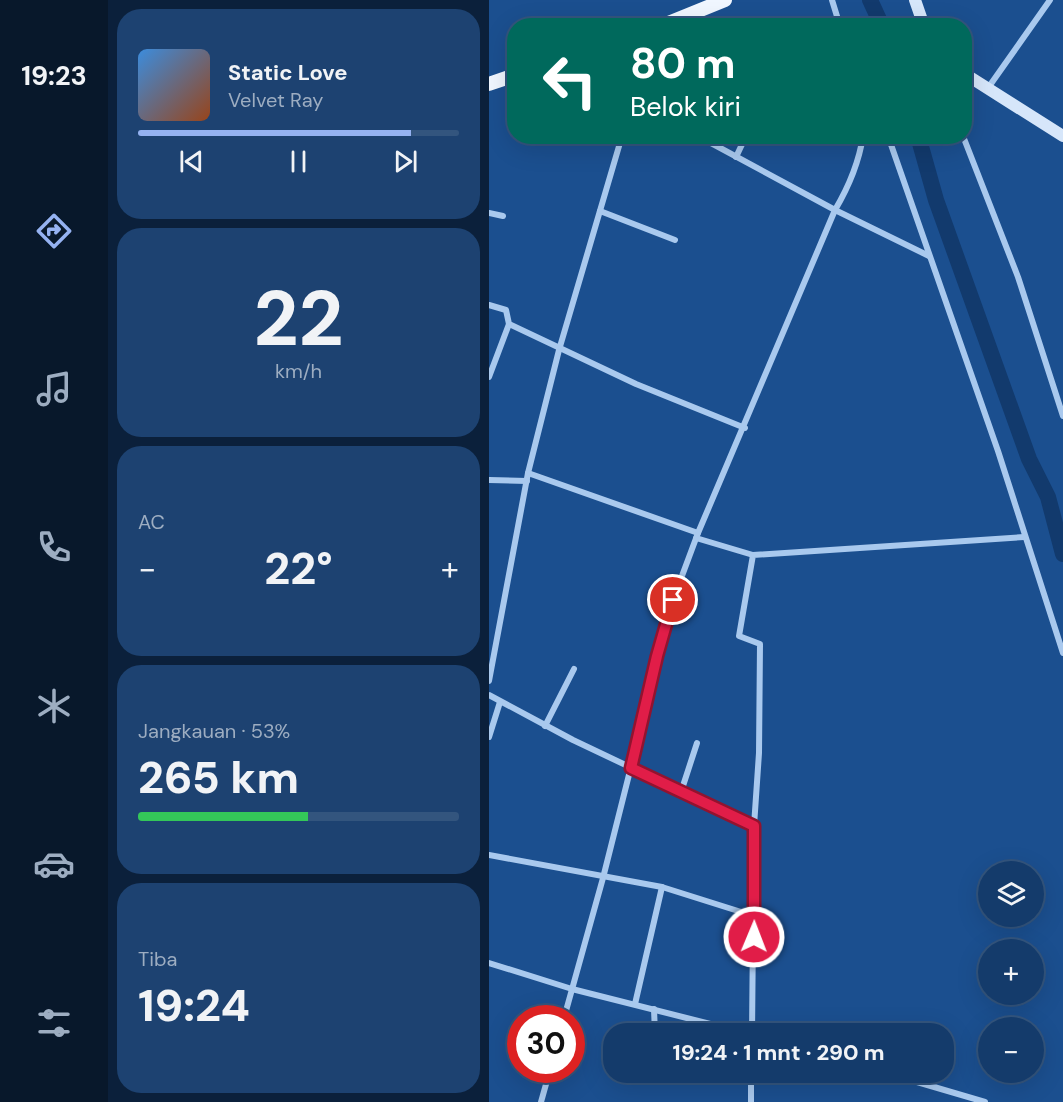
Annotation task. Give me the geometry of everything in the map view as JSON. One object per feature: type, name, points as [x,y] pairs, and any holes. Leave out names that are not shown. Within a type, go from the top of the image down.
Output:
[{"type":"main road","points":[[681,18],[725,0]]},
{"type":"main road","points":[[489,84],[507,78]]},
{"type":"street","points":[[832,0],[838,18]]},
{"type":"street","points":[[915,0],[921,18]]},
{"type":"street","points":[[987,88],[1047,1]]},
{"type":"street","points":[[972,78],[1063,136]]},
{"type":"street","points":[[489,681],[528,473],[559,350],[620,144]]},
{"type":"street","points":[[713,144],[835,210],[930,256]]},
{"type":"street","points":[[736,156],[742,144]]},
{"type":"street","points":[[568,1005],[603,878],[657,656],[673,600],[697,536],[745,428],[861,151],[862,144]]},
{"type":"street","points":[[891,144],[1063,653]]},
{"type":"street","points":[[966,144],[1018,277],[1063,416]]},
{"type":"street","points":[[600,211],[675,240]]},
{"type":"street","points":[[489,213],[503,216]]},
{"type":"street","points":[[489,305],[506,310],[509,324],[489,377]]},
{"type":"street","points":[[509,324],[559,350],[745,428]]},
{"type":"street","points":[[528,473],[753,555],[1025,537]]},
{"type":"street","points":[[489,480],[527,481]]},
{"type":"street","points":[[751,1023],[754,826],[759,753],[760,644],[739,636],[753,555]]},
{"type":"street","points":[[545,726],[574,669]]},
{"type":"street","points":[[489,695],[545,726],[754,826]]},
{"type":"street","points":[[489,737],[499,702]]},
{"type":"street","points":[[681,792],[697,742]]},
{"type":"street","points":[[489,855],[603,878],[662,887],[754,916]]},
{"type":"street","points":[[635,1004],[662,887]]},
{"type":"street","points":[[489,963],[572,989],[708,1023]]},
{"type":"street","points":[[654,1009],[655,1023]]},
{"type":"street","points":[[541,1102],[546,1083]]},
{"type":"street","points":[[751,1083],[751,1102]]},
{"type":"street","points":[[920,1083],[985,1102]]},
{"type":"waterway","points":[[870,0],[878,18]]},
{"type":"waterway","points":[[920,144],[936,200],[1029,459],[1048,497],[1063,554]]},
{"type":"route","points":[[673,600],[657,656],[631,768],[754,826],[754,937]]}]
